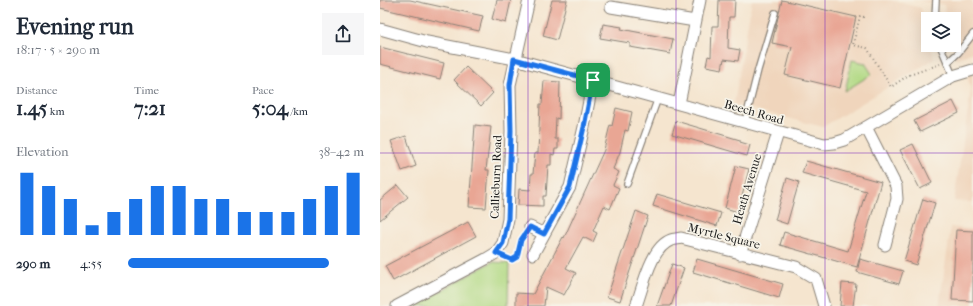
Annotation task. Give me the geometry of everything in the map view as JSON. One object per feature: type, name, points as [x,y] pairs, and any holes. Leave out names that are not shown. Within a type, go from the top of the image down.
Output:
[{"type":"street","name":"Callieburn Road","points":[[496,253],[503,243],[508,219],[511,131],[510,85],[514,59],[529,0]]},
{"type":"street","points":[[679,104],[700,0]]},
{"type":"street","points":[[611,7],[695,21]]},
{"type":"street","name":"Beech Road","points":[[380,29],[427,42],[514,59],[745,122],[778,133],[824,144],[844,140],[953,76],[973,70]]},
{"type":"street","points":[[533,254],[570,187],[593,80]]},
{"type":"street","points":[[866,127],[896,186],[897,199],[885,245]]},
{"type":"street","name":"Heath Avenue","points":[[740,254],[778,133]]},
{"type":"street","points":[[530,227],[544,234]]},
{"type":"street","name":"Myrtle Square","points":[[636,306],[652,261],[660,248],[671,240],[681,238],[796,267],[816,279],[824,306]]},
{"type":"street","points":[[397,306],[496,253]]},
{"type":"lane","points":[[935,12],[936,0]]},
{"type":"lane","points":[[745,122],[758,70],[775,13]]},
{"type":"lane","points":[[947,62],[958,54],[973,34]]},
{"type":"lane","points":[[943,52],[953,76]]},
{"type":"lane","points":[[628,184],[658,98]]},
{"type":"path","points":[[864,17],[860,16],[853,45],[867,48],[891,87],[907,76],[947,62]]},
{"type":"path","points":[[496,253],[512,260],[517,257],[521,240],[530,227]]},
{"type":"shaded area","points":[[752,0],[890,0],[921,8],[921,52],[932,52],[934,59],[823,127],[734,104]]},
{"type":"shaded area","points":[[918,0],[973,0],[973,52],[956,59],[954,52],[961,52],[961,12],[945,12],[944,5]]},
{"type":"shaded area","points":[[967,74],[973,74],[973,202],[954,201],[971,90]]},
{"type":"shaded area","points":[[951,227],[973,229],[973,306],[939,306]]},
{"type":"green space","points":[[852,60],[865,63],[872,74],[845,91]]},
{"type":"green space","points":[[492,262],[509,263],[508,306],[414,306]]},
{"type":"building","points":[[380,0],[410,0],[483,16],[479,31],[380,8]]},
{"type":"building","points":[[497,0],[511,0],[506,23],[492,19]]},
{"type":"building","points":[[552,0],[567,0],[557,40],[543,36]]},
{"type":"building","points":[[719,0],[735,0],[734,17],[729,17],[728,48],[740,50],[738,61],[724,59],[722,69],[706,66],[708,56],[711,57],[712,26],[718,26]]},
{"type":"building","points":[[782,0],[856,17],[840,88],[785,75],[792,47],[772,43]]},
{"type":"building","points":[[603,24],[673,39],[670,54],[630,47],[630,43],[600,38]]},
{"type":"building","points":[[380,47],[444,63],[440,79],[380,64]]},
{"type":"building","points":[[466,67],[493,93],[481,106],[454,80]]},
{"type":"building","points":[[544,81],[560,82],[559,119],[556,118],[555,139],[558,139],[558,149],[555,149],[554,155],[551,154],[551,165],[548,165],[546,196],[543,196],[543,206],[518,205],[519,189],[530,190],[535,153],[538,153],[540,104],[542,104]]},
{"type":"building","points":[[953,101],[959,113],[920,132],[914,121]]},
{"type":"building","points":[[616,108],[632,112],[628,131],[625,130],[620,152],[613,169],[619,172],[613,185],[619,188],[610,209],[604,206],[593,231],[597,233],[593,242],[583,237],[566,268],[576,273],[564,295],[546,287],[544,306],[516,306],[516,293],[533,294],[563,237],[564,238],[604,150]]},
{"type":"building","points":[[676,121],[740,140],[740,142],[750,145],[747,156],[672,134]]},
{"type":"building","points":[[475,125],[491,127],[486,170],[489,170],[486,208],[469,207]]},
{"type":"building","points":[[406,136],[416,166],[402,171],[391,141]]},
{"type":"building","points":[[913,144],[932,183],[920,189],[900,150]]},
{"type":"building","points":[[806,161],[881,182],[857,267],[780,245],[784,232],[848,251],[866,191],[802,173]]},
{"type":"building","points":[[736,166],[749,169],[738,212],[725,208]]},
{"type":"building","points":[[787,178],[799,182],[787,224],[775,220]]},
{"type":"building","points":[[398,185],[408,197],[380,220],[380,200]]},
{"type":"building","points":[[657,194],[721,213],[717,226],[653,206]]},
{"type":"building","points":[[923,199],[935,203],[916,265],[904,261]]},
{"type":"building","points":[[636,211],[648,216],[620,301],[607,297]]},
{"type":"building","points":[[468,222],[476,236],[393,281],[385,266]]},
{"type":"building","points":[[956,230],[973,231],[973,301],[952,300]]},
{"type":"building","points":[[697,259],[783,284],[779,298],[693,272]]},
{"type":"building","points":[[860,259],[903,271],[899,284],[857,272]]},
{"type":"building","points":[[672,264],[684,268],[671,306],[657,306]]},
{"type":"building","points":[[842,283],[856,284],[853,306],[840,306]]},
{"type":"route","points":[[514,59],[593,80],[570,187],[544,234],[530,227],[521,240],[517,257],[512,260],[496,253],[503,243],[508,219],[511,131],[510,85],[514,59]]}]
